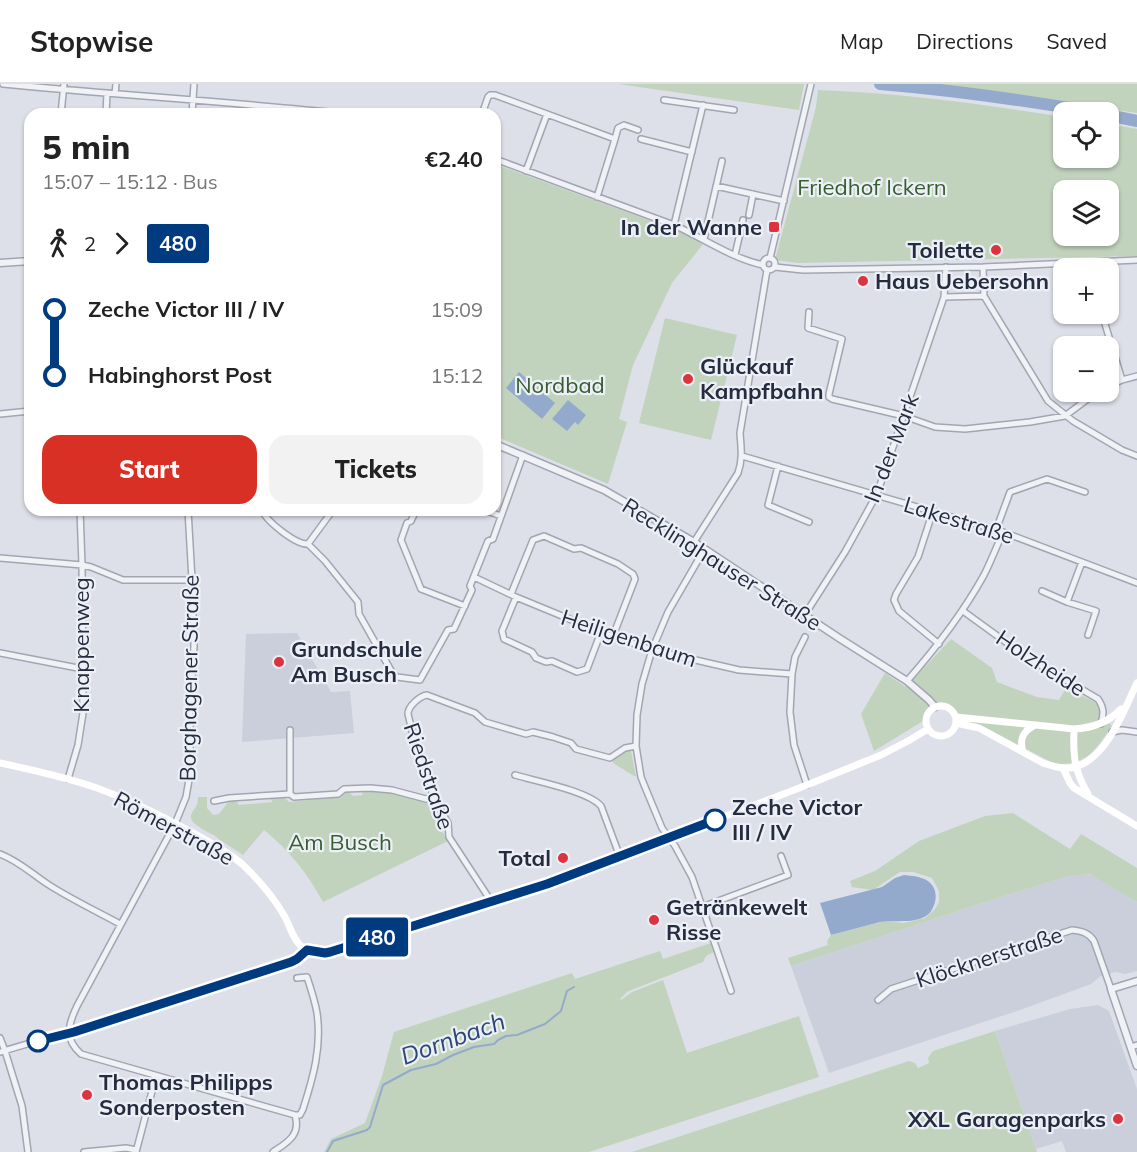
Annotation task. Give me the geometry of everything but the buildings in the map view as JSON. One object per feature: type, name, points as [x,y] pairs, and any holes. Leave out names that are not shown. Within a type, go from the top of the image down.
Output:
[{"type":"main road","points":[[1076,767],[1099,751],[1112,732],[1137,683]]},
{"type":"main road","points":[[1101,724],[1117,714],[1128,702]]},
{"type":"main road","points":[[935,707],[926,720],[928,729],[935,735],[944,736],[952,731],[956,720]]},
{"type":"main road","name":"Recklinghauser Straße","points":[[935,707],[947,707],[954,713],[956,720]]},
{"type":"main road","name":"Recklinghauser Straße","points":[[956,720],[1074,729],[1101,724]]},
{"type":"main road","name":"Recklinghauser Straße","points":[[956,720],[979,728],[1043,762],[1063,768],[1076,767]]},
{"type":"main road","points":[[1023,752],[1021,740],[1023,734],[1035,725]]},
{"type":"main road","points":[[307,950],[330,952],[547,884],[807,785],[880,754],[928,729]]},
{"type":"main road","points":[[1074,729],[1076,767],[1081,783],[1090,796]]},
{"type":"main road","name":"Römerstraße","points":[[0,763],[68,779],[114,795],[158,814],[224,850],[251,872],[270,893],[295,938],[307,950]]},
{"type":"main road","points":[[1063,768],[1074,788],[1137,826]]},
{"type":"street","points":[[3,84],[63,87],[105,93],[287,108]]},
{"type":"street","points":[[104,84],[106,108]]},
{"type":"street","points":[[115,93],[116,84]]},
{"type":"street","points":[[192,108],[194,84]]},
{"type":"street","points":[[770,258],[811,84]]},
{"type":"street","points":[[61,108],[63,87]]},
{"type":"street","points":[[484,108],[488,97],[495,95],[615,139]]},
{"type":"street","points":[[664,100],[734,110]]},
{"type":"street","points":[[674,225],[704,105]]},
{"type":"street","points":[[526,171],[547,114]]},
{"type":"street","points":[[597,197],[618,128],[624,125],[638,130]]},
{"type":"street","points":[[641,139],[692,152]]},
{"type":"street","points":[[501,161],[674,225],[770,270],[775,267],[803,270],[1053,264]]},
{"type":"street","points":[[704,239],[722,161]]},
{"type":"street","points":[[716,186],[784,201]]},
{"type":"street","points":[[735,255],[753,194]]},
{"type":"street","points":[[770,258],[774,261],[775,267]]},
{"type":"street","points":[[694,542],[738,473],[742,456],[740,433],[765,268],[764,260],[770,258]]},
{"type":"street","points":[[1119,261],[1137,260]]},
{"type":"street","points":[[0,263],[24,261]]},
{"type":"street","name":"In der Mark","points":[[804,616],[845,552],[877,494],[944,297],[946,267]]},
{"type":"street","points":[[983,267],[984,296],[1048,401],[1065,416],[1122,450],[1137,456]]},
{"type":"street","points":[[944,297],[984,296]]},
{"type":"street","points":[[809,312],[808,328],[842,339],[829,398],[904,416],[935,427],[965,429],[1030,423],[1065,416],[1084,402]]},
{"type":"street","points":[[1105,324],[1122,380]]},
{"type":"street","points":[[1119,381],[1137,376]]},
{"type":"street","points":[[0,414],[24,412]]},
{"type":"street","name":"Recklinghauser Straße","points":[[501,446],[604,490],[694,542],[804,616],[907,681],[935,707]]},
{"type":"street","points":[[264,516],[291,538],[301,544],[308,544],[325,561],[358,602],[359,614],[393,674],[397,677],[420,680],[448,630],[454,629],[465,606],[472,590],[470,586],[488,541],[493,539],[522,455]]},
{"type":"street","name":"Lakestraße","points":[[742,456],[1003,532],[1137,583]]},
{"type":"street","points":[[778,466],[768,505],[809,522]]},
{"type":"street","points":[[996,530],[1010,492],[1047,479],[1085,492]]},
{"type":"street","points":[[933,511],[918,557],[894,600],[899,611],[939,644]]},
{"type":"street","name":"Knappenweg","points":[[68,779],[81,730],[82,712],[80,516]]},
{"type":"street","name":"Borghagener Straße","points":[[68,1032],[72,1017],[175,824],[186,797],[190,774],[190,710],[194,646],[188,516]]},
{"type":"street","points":[[308,544],[329,516]]},
{"type":"street","points":[[413,516],[407,523],[401,540],[422,588],[465,606]]},
{"type":"street","points":[[907,681],[939,644],[963,611],[985,573],[1003,532]]},
{"type":"street","points":[[601,632],[586,669],[578,672],[552,661],[546,662],[536,658],[532,652],[504,639],[502,631],[533,540],[544,536],[574,549],[581,548],[618,564],[633,574],[635,579],[613,636]]},
{"type":"street","points":[[704,550],[668,612],[652,650],[642,684],[637,714],[636,746],[641,777],[662,828],[692,877],[730,991]]},
{"type":"street","points":[[0,558],[82,565],[123,580],[192,580]]},
{"type":"street","points":[[1067,602],[1082,562]]},
{"type":"street","name":"Heiligenbaum","points":[[474,577],[601,632],[652,650],[739,670],[792,674]]},
{"type":"street","points":[[1042,591],[1096,611],[1088,635]]},
{"type":"street","name":"Holzheide","points":[[963,611],[1025,656],[1098,699],[1103,706],[1104,713],[1101,724]]},
{"type":"street","points":[[805,637],[795,657],[792,674],[791,727],[794,745],[807,785]]},
{"type":"street","points":[[0,653],[83,669]]},
{"type":"street","name":"Riedstraße","points":[[490,903],[449,837],[448,823],[433,797],[426,765],[419,760],[408,714],[410,707],[425,695],[475,712],[485,722],[526,734],[533,732],[571,743],[576,749],[610,758],[625,748],[636,746]]},
{"type":"street","points":[[290,730],[290,794]]},
{"type":"street","points":[[1112,732],[1122,730],[1137,732]]},
{"type":"street","points":[[515,775],[571,790],[597,801],[620,856]]},
{"type":"street","points":[[214,801],[290,794],[294,797],[338,794],[344,789],[370,788],[392,790],[426,799],[433,797]]},
{"type":"street","points":[[0,854],[22,865],[47,884],[74,900],[120,924]]},
{"type":"street","points":[[702,907],[788,875],[781,856]]},
{"type":"street","name":"Klöcknerstraße","points":[[878,1000],[891,989],[1072,930],[1082,931],[1091,936],[1111,990]]},
{"type":"street","points":[[3,1051],[90,1027],[291,962],[307,950]]},
{"type":"street","points":[[68,1032],[71,1042],[81,1054],[295,1116],[300,1115],[317,1063],[318,1044],[317,1013],[307,977],[297,978]]},
{"type":"street","points":[[1137,981],[1111,990],[1134,1046],[1137,1066]]},
{"type":"street","points":[[0,1038],[21,1106],[28,1152]]},
{"type":"street","points":[[84,1152],[126,1148],[136,1151],[156,1076]]},
{"type":"street","points":[[273,1152],[295,1134],[297,1127],[295,1116]]},
{"type":"shaded area","name":"Grundschule Am Busch","points":[[297,633],[331,692],[350,691],[354,733],[242,742],[246,634]]},
{"type":"shaded area","points":[[1085,874],[1095,876],[1137,902],[1137,971],[1125,974],[1116,972],[1101,976],[1091,984],[1023,1009],[829,1073],[791,966],[1007,895],[1069,876]]},
{"type":"shaded area","points":[[1098,1005],[1109,1011],[1137,1089],[1137,1152],[1066,1152],[1062,1141],[1036,1149],[995,1031],[1070,1009]]},
{"type":"green space","points":[[618,84],[804,84],[799,110]]},
{"type":"green space","points":[[919,84],[1137,84],[1137,113],[1119,110],[1119,102],[1064,102],[990,91]]},
{"type":"green space","name":"Friedhof Ickern","points":[[818,90],[941,100],[1053,116],[1053,168],[1119,168],[1119,126],[1137,129],[1137,256],[798,263],[775,260],[816,107]]},
{"type":"green space","name":"Nordbad","points":[[501,166],[673,229],[704,243],[672,283],[633,365],[619,419],[627,422],[608,484],[501,439]]},
{"type":"green space","name":"Glückauf Kampfbahn","points":[[665,318],[737,335],[711,440],[639,423]]},
{"type":"green space","points":[[951,639],[992,668],[997,682],[1037,697],[1059,700],[1066,688],[1097,703],[1100,714],[1112,726],[1095,749],[1083,759],[1066,764],[1055,764],[984,727],[960,721],[956,711],[941,702],[926,710],[923,721],[874,751],[861,714],[885,673],[906,687]]},
{"type":"green space","points":[[626,750],[631,751],[636,776],[613,763],[613,760]]},
{"type":"green space","name":"Am Busch","points":[[361,791],[385,791],[436,805],[438,809],[433,817],[448,841],[323,902],[297,863],[264,830],[243,855],[191,819],[198,797],[207,797],[207,808],[213,815],[219,814],[229,801],[236,801],[239,805],[273,802],[269,798],[284,797],[289,802],[340,797],[346,792],[353,796],[363,795]]},
{"type":"green space","points":[[1013,813],[1070,849],[1081,834],[1137,868],[1137,902],[1090,874],[1069,876],[791,966],[788,958],[828,945],[827,941],[831,935],[885,921],[904,923],[925,918],[939,902],[939,891],[932,878],[913,872],[900,872],[873,890],[852,887],[850,881],[875,871],[919,841],[985,816]]},
{"type":"green space","points":[[711,943],[714,952],[706,956],[703,962],[627,992],[620,999],[663,980],[687,1053],[799,1016],[819,1077],[589,1152],[324,1152],[331,1139],[365,1123],[382,1076],[394,1032],[572,973],[575,979],[660,951],[663,959]]},
{"type":"green space","points":[[995,1031],[1037,1152],[632,1152],[909,1061],[915,1063],[918,1068],[929,1063],[928,1058],[933,1051]]},
{"type":"water","points":[[519,372],[555,403],[542,419],[506,388]]},
{"type":"water","points":[[568,400],[586,415],[578,425],[575,422],[567,431],[552,419]]},
{"type":"water","points":[[904,875],[922,878],[933,886],[935,902],[925,917],[911,921],[880,922],[831,935],[820,903],[882,887]]},
{"type":"waterway","points":[[880,84],[1053,105]]},
{"type":"waterway","points":[[1119,117],[1137,121]]},
{"type":"waterway","name":"Dornbach","points":[[327,1152],[333,1141],[370,1127],[383,1085],[411,1070],[436,1064],[474,1047],[494,1044],[506,1036],[517,1035],[545,1024],[561,1011],[567,991],[574,987]]},
{"type":"bus line","name":"480","points":[[38,1041],[74,1032],[291,962],[307,950],[330,952],[514,895],[715,820]]},
{"type":"place","name":"In der Wanne","points":[[774,227]]},
{"type":"place","name":"Toilette","points":[[996,250]]},
{"type":"place","name":"Haus Uebersohn","points":[[863,281]]},
{"type":"place","name":"Glückauf Kampfbahn","points":[[688,379]]},
{"type":"place","name":"Grundschule Am Busch","points":[[279,662]]},
{"type":"place","name":"Zeche Victor III / IV","points":[[715,820]]},
{"type":"place","name":"Total","points":[[563,858]]},
{"type":"place","name":"Getränkewelt Risse","points":[[654,920]]},
{"type":"place","name":"Thomas Philipps Sonderposten","points":[[87,1095]]},
{"type":"place","name":"XXL Garagenparks","points":[[1118,1119]]}]
